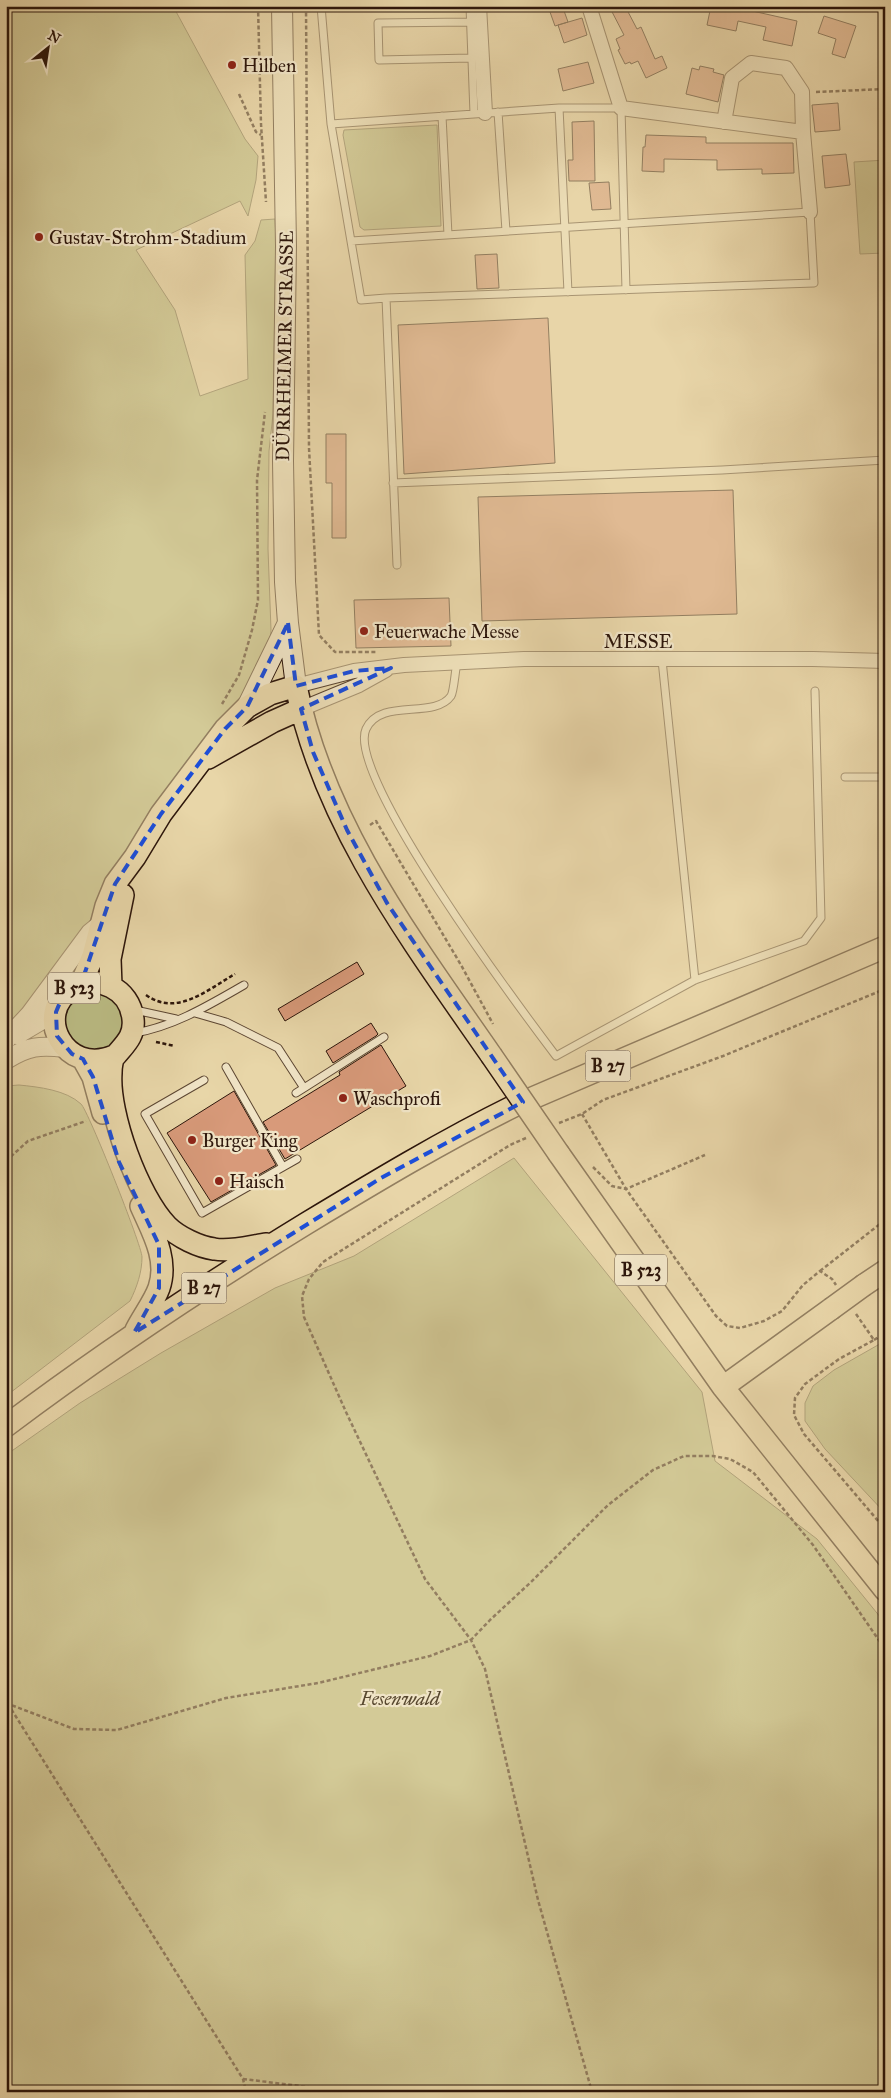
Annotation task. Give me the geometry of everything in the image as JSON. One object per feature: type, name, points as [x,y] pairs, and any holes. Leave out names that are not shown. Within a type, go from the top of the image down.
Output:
[{"type":"main road","name":"DÜRRHEIMER STRASSE","points":[[282,6],[286,246],[283,461],[285,582],[296,686]]},
{"type":"main road","points":[[247,707],[288,623]]},
{"type":"main road","points":[[81,984],[93,956],[101,924],[115,884],[135,857],[161,814],[226,729],[247,707],[270,694],[296,686]]},
{"type":"main road","name":"B 523","points":[[296,686],[314,752],[347,830],[387,903],[558,1154],[723,1387],[885,1590]]},
{"type":"main road","points":[[202,761],[272,722],[301,709]]},
{"type":"main road","points":[[111,986],[110,959],[118,917],[135,857]]},
{"type":"main road","name":"B 27","points":[[6,1426],[134,1333],[381,1178],[471,1127],[514,1106],[885,947]]},
{"type":"main road","name":"B 523","points":[[65,1048],[57,1036],[54,1024],[60,1000],[70,990],[81,984],[101,983],[111,986],[123,996],[138,1002]]},
{"type":"main road","points":[[65,1048],[83,1060],[104,1060],[114,1056],[128,1042],[132,1034],[138,1002]]},
{"type":"main road","points":[[114,1056],[110,1089],[117,1124],[136,1174],[155,1210],[168,1227],[190,1241],[215,1249],[275,1243]]},
{"type":"main road","points":[[83,1060],[93,1077],[119,1162],[159,1245],[162,1266],[159,1288],[134,1333]]},
{"type":"main road","points":[[723,1387],[885,1271]]},
{"type":"street","points":[[479,6],[485,113]]},
{"type":"street","points":[[589,6],[621,108],[803,132]]},
{"type":"street","points":[[724,122],[732,78],[750,64],[786,68],[802,92],[803,132],[810,212]]},
{"type":"street","name":"MESSE","points":[[296,686],[354,671],[524,658],[662,660],[813,658],[885,661]]},
{"type":"street","name":"MESSE","points":[[301,709],[359,685],[391,668]]},
{"type":"street","points":[[6,1041],[30,1014],[90,933],[101,924]]},
{"type":"street","points":[[6,1041],[56,1012]]},
{"type":"street","points":[[6,1060],[30,1048],[42,1046],[65,1048]]},
{"type":"lane","points":[[321,6],[331,124],[361,300],[814,283],[810,212],[351,241]]},
{"type":"lane","points":[[469,7],[471,58],[485,113],[506,231]]},
{"type":"lane","points":[[470,22],[378,24],[379,60],[471,58]]},
{"type":"lane","points":[[331,124],[559,108],[621,108],[626,290]]},
{"type":"lane","points":[[559,108],[568,292]]},
{"type":"lane","points":[[442,116],[448,235]]},
{"type":"lane","points":[[386,298],[397,565]]},
{"type":"lane","points":[[394,483],[722,470],[885,460]]},
{"type":"lane","points":[[662,660],[695,980]]},
{"type":"lane","points":[[457,663],[452,695],[445,702],[431,706],[386,712],[366,728],[363,739],[368,759],[392,813],[446,903],[499,981],[556,1056],[695,980],[804,941],[821,918],[815,690]]},
{"type":"lane","points":[[845,777],[885,777]]},
{"type":"lane","points":[[132,1034],[153,1030],[176,1019],[195,1014],[244,985]]},
{"type":"lane","points":[[138,1002],[176,1019]]},
{"type":"lane","points":[[195,1014],[226,1022],[278,1048],[304,1088]]},
{"type":"lane","points":[[296,1093],[384,1038]]},
{"type":"lane","points":[[226,1067],[283,1167]]},
{"type":"lane","points":[[204,1080],[145,1114],[202,1213],[297,1159]]},
{"type":"path","points":[[258,6],[261,135],[266,207]]},
{"type":"path","points":[[306,6],[309,448],[319,635],[334,652],[380,652]]},
{"type":"path","points":[[802,92],[885,89]]},
{"type":"path","points":[[239,94],[256,132],[261,135]]},
{"type":"path","points":[[221,705],[238,674],[252,630],[258,600],[257,480],[265,403]]},
{"type":"path","points":[[370,825],[376,821],[461,965],[497,1031]]},
{"type":"path","points":[[138,1002],[176,1004],[197,997],[235,974]]},
{"type":"path","points":[[555,1125],[582,1114],[603,1100],[723,1056],[885,989]]},
{"type":"path","points":[[156,1042],[176,1046]]},
{"type":"path","points":[[582,1114],[626,1189],[716,1316],[727,1326],[740,1328],[764,1321],[782,1312],[803,1286],[885,1220]]},
{"type":"path","points":[[6,1161],[28,1141],[104,1116]]},
{"type":"path","points":[[528,1137],[510,1144],[323,1262],[308,1279],[302,1296],[304,1317],[346,1412],[425,1579],[471,1640],[485,1669],[538,1900],[592,2092]]},
{"type":"path","points":[[589,1163],[612,1186],[626,1189],[705,1155]]},
{"type":"path","points":[[820,1271],[832,1279]]},
{"type":"path","points":[[868,1332],[874,1340]]},
{"type":"path","points":[[885,1333],[839,1359],[804,1384],[795,1398],[794,1414],[804,1434],[885,1529]]},
{"type":"path","points":[[7,1703],[74,1729],[117,1730],[226,1698],[318,1683],[430,1656],[471,1640],[608,1505],[653,1470],[684,1456],[713,1456],[730,1459],[753,1472],[813,1545],[885,1649]]},
{"type":"path","points":[[7,1703],[243,2080],[246,2092]]},
{"type":"path","points":[[243,2080],[349,2092]]},
{"type":"highlighted area","points":[[288,623],[296,686],[354,671],[391,668],[301,709],[313,752],[347,830],[387,903],[523,1102],[381,1178],[134,1333],[159,1288],[159,1245],[119,1162],[93,1077],[83,1059],[72,1054],[57,1036],[56,1012],[61,1000],[81,984],[115,884],[161,814],[225,729],[247,707]]},
{"type":"green space","points":[[6,6],[173,6],[245,139],[258,156],[256,180],[248,216],[240,201],[136,250],[175,310],[200,396],[248,379],[245,255],[255,241],[261,220],[275,219],[276,240],[273,414],[269,451],[268,549],[271,630],[269,654],[240,699],[190,757],[139,829],[121,862],[102,890],[91,919],[72,952],[37,998],[6,1024]]},
{"type":"green space","points":[[437,125],[441,226],[364,230],[360,227],[343,135],[344,130]]},
{"type":"green space","points":[[885,160],[885,253],[860,254],[854,162]]},
{"type":"green space","points":[[94,993],[105,995],[118,1006],[123,1022],[121,1033],[110,1046],[94,1051],[83,1049],[70,1038],[65,1022],[67,1011],[78,998]]},
{"type":"green space","points":[[19,1085],[60,1092],[81,1104],[125,1205],[140,1248],[142,1263],[139,1279],[130,1301],[6,1396],[6,1086]]},
{"type":"green space","name":"Fesenwald","points":[[514,1158],[702,1392],[715,1461],[817,1539],[885,1623],[885,2092],[6,2092],[6,1455],[80,1403],[161,1353],[275,1288],[354,1256]]},
{"type":"green space","points":[[885,1341],[885,1513],[825,1449],[805,1421],[805,1403],[813,1386],[834,1370]]},
{"type":"building","points":[[609,6],[625,6],[637,29],[641,27],[655,59],[662,56],[667,68],[646,78],[638,61],[625,64],[618,50],[620,49],[616,39],[624,35]]},
{"type":"building","points":[[711,6],[730,6],[797,21],[792,46],[763,40],[766,27],[738,21],[736,31],[707,25]]},
{"type":"building","points":[[563,8],[568,22],[555,26],[550,12]]},
{"type":"building","points":[[824,16],[856,26],[845,58],[832,54],[836,39],[818,33]]},
{"type":"building","points":[[582,18],[587,35],[564,43],[558,25]]},
{"type":"building","points":[[588,62],[594,83],[563,91],[558,69]]},
{"type":"building","points":[[700,66],[714,69],[713,72],[724,75],[718,102],[686,94],[692,68],[699,70]]},
{"type":"building","points":[[838,103],[840,130],[815,132],[812,105]]},
{"type":"building","points":[[594,121],[595,181],[569,181],[568,160],[573,160],[572,122]]},
{"type":"building","points":[[646,135],[706,137],[706,143],[793,143],[794,173],[762,174],[762,169],[717,170],[717,160],[664,159],[664,172],[642,171],[643,147],[645,147]]},
{"type":"building","points":[[846,154],[850,185],[825,188],[822,156]]},
{"type":"building","points":[[609,182],[611,209],[592,210],[589,183]]},
{"type":"building","points":[[497,254],[499,288],[477,289],[475,255]]},
{"type":"building","points":[[548,318],[555,463],[404,474],[398,325]]},
{"type":"building","points":[[326,434],[346,434],[346,538],[332,538],[332,483],[326,483]]},
{"type":"building","points":[[733,490],[737,614],[482,621],[478,497]]},
{"type":"building","points":[[449,598],[451,646],[356,648],[354,600]]},
{"type":"building","points":[[357,962],[364,974],[285,1021],[278,1009]]},
{"type":"building","points":[[371,1023],[378,1034],[333,1063],[326,1051]]},
{"type":"building","name":"Waschprofi","points":[[381,1045],[406,1086],[285,1159],[263,1122],[340,1075],[339,1072]]},
{"type":"building","points":[[234,1091],[276,1165],[211,1202],[167,1133]]},
{"type":"place","name":"Hilben","points":[[232,65]]},
{"type":"place","name":"Gustav-Strohm-Stadium","points":[[39,237]]},
{"type":"place","name":"Feuerwache Messe","points":[[364,631]]},
{"type":"place","name":"Waschprofi","points":[[343,1098]]},
{"type":"place","name":"Burger King","points":[[192,1140]]},
{"type":"place","name":"Haisch","points":[[219,1181]]}]
